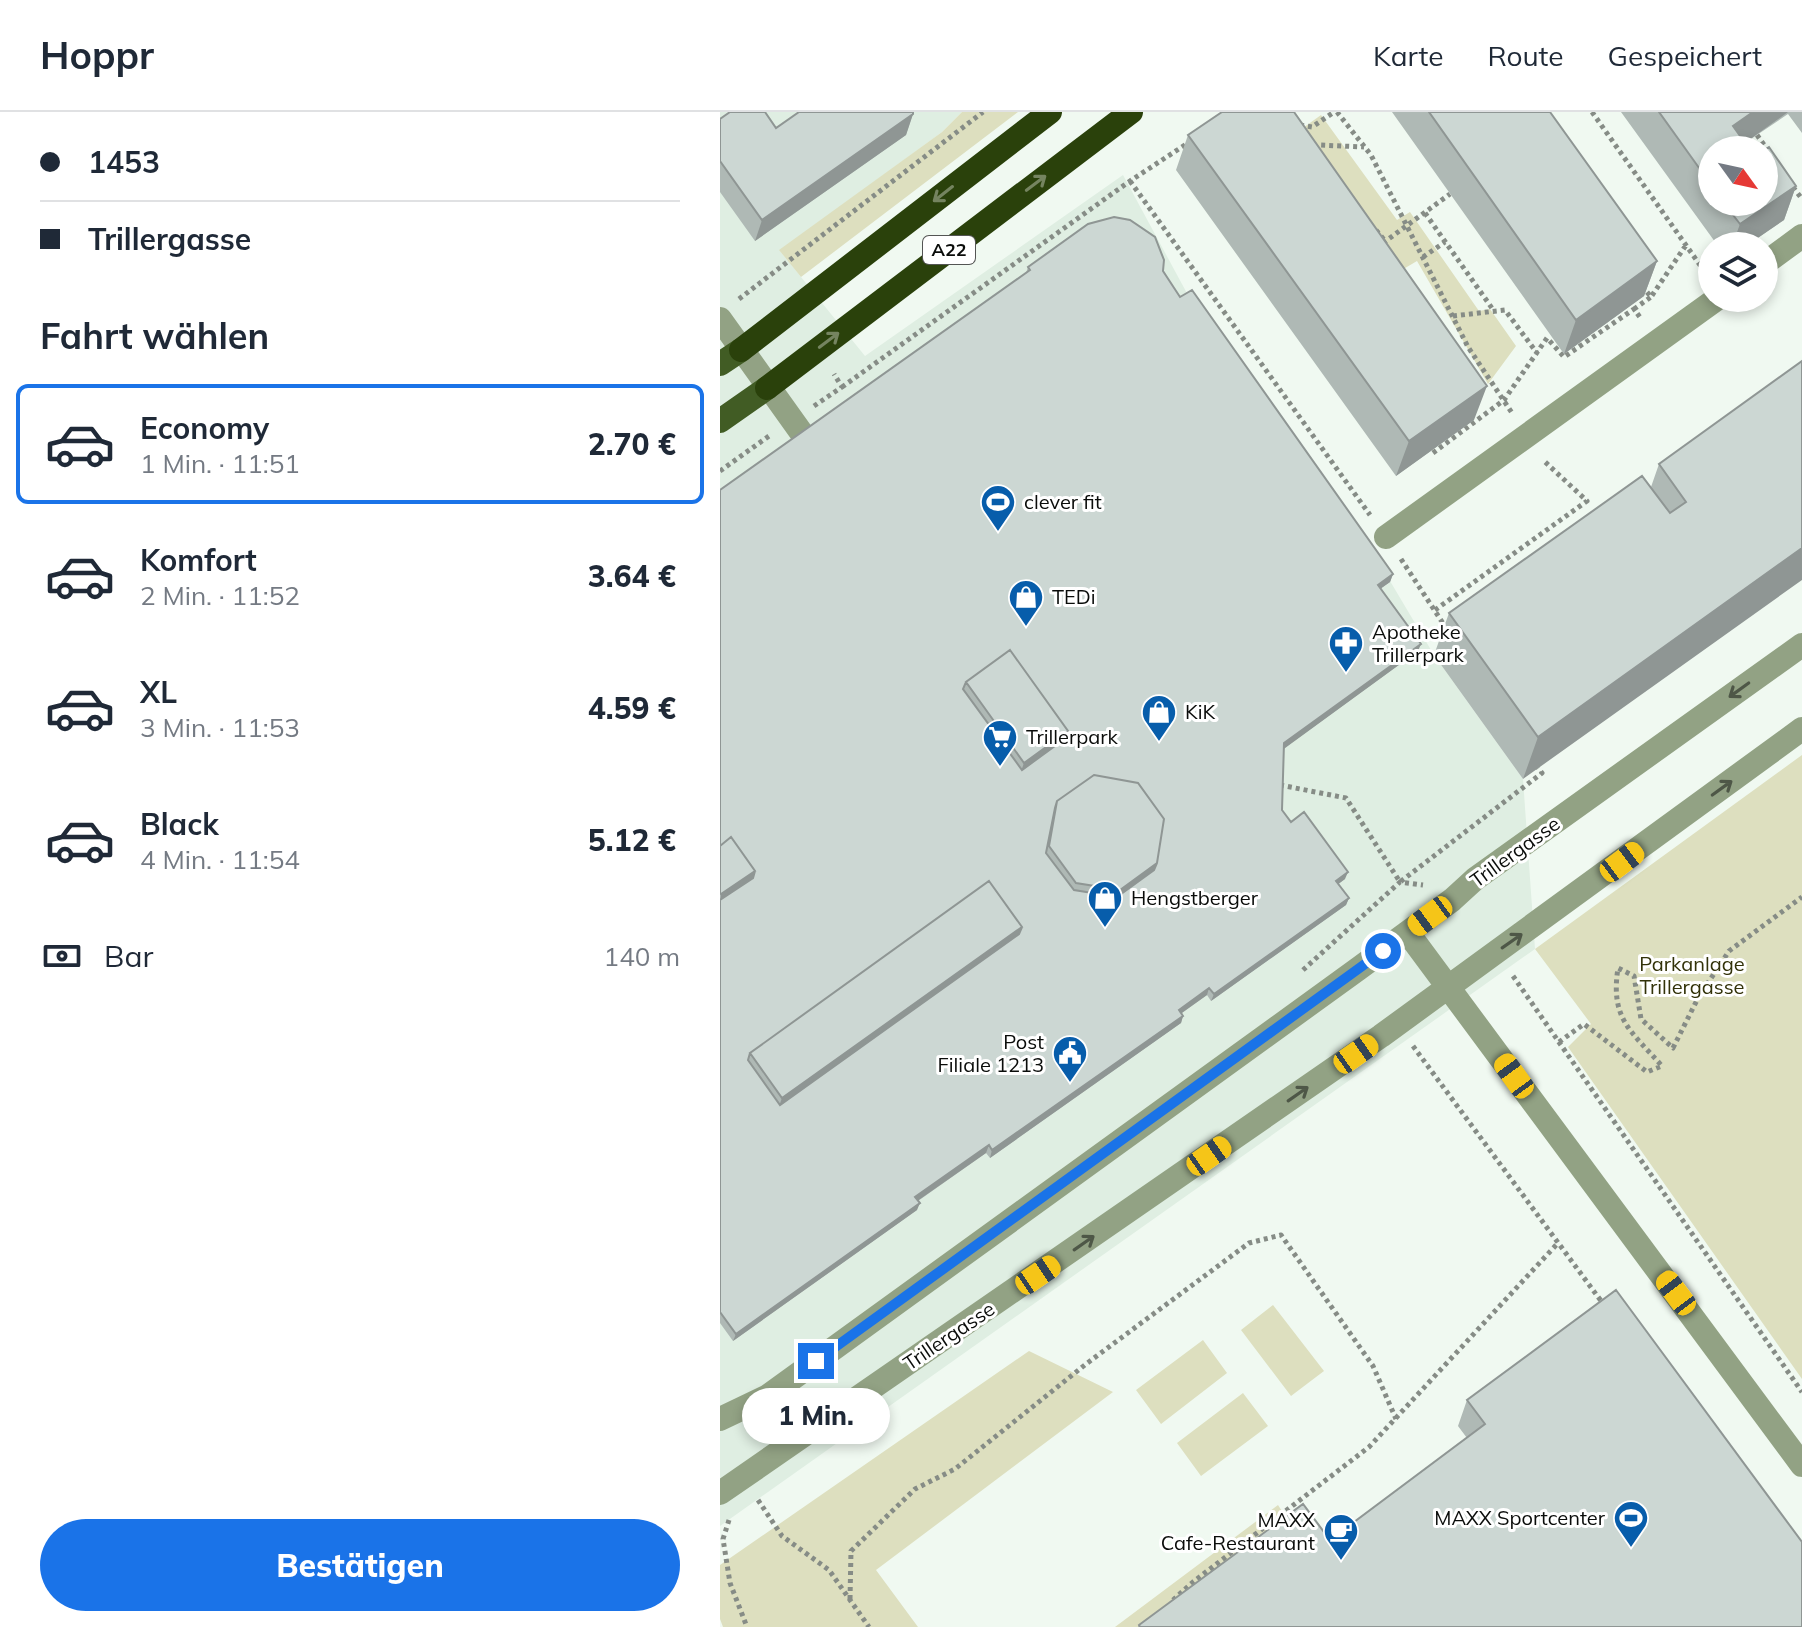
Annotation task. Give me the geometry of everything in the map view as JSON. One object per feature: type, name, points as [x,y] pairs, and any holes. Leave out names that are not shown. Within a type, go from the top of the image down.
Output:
[{"type":"highway","name":"A22","points":[[741,350],[1050,112]]},
{"type":"highway","name":"A22","points":[[767,388],[1131,112]]},
{"type":"main road","points":[[720,364],[741,350]]},
{"type":"main road","points":[[720,421],[767,388]]},
{"type":"street","points":[[1778,254],[1802,236]]},
{"type":"street","points":[[1386,537],[1699,312]]},
{"type":"street","points":[[724,313],[741,350],[803,435]]},
{"type":"street","name":"Trillergasse","points":[[720,1419],[768,1396],[1408,933],[1475,879],[1802,645]]},
{"type":"street","name":"Trillergasse","points":[[720,1493],[1087,1242],[1396,1025],[1802,729]]},
{"type":"street","points":[[1408,933],[1802,1465]]},
{"type":"path","points":[[724,313],[983,112]]},
{"type":"path","points":[[1302,135],[1335,112],[1365,147],[1468,347],[1504,400],[1525,439],[1587,501],[1435,610]]},
{"type":"path","points":[[1592,112],[1698,262]]},
{"type":"path","points":[[1298,125],[1312,127]]},
{"type":"path","points":[[842,387],[1130,181],[1191,142]]},
{"type":"path","points":[[1307,142],[1321,161]]},
{"type":"path","points":[[1312,149],[1319,145],[1365,147]]},
{"type":"path","points":[[1130,181],[1386,537],[1455,640]]},
{"type":"path","points":[[1793,186],[1802,199]]},
{"type":"path","points":[[1373,250],[1450,194]]},
{"type":"path","points":[[1425,213],[1494,311]]},
{"type":"path","points":[[1367,218],[1385,241]]},
{"type":"path","points":[[1423,257],[1445,242]]},
{"type":"path","points":[[1634,309],[1651,297],[1686,245]]},
{"type":"path","points":[[1642,285],[1651,297]]},
{"type":"path","points":[[1453,316],[1505,310],[1537,353]]},
{"type":"path","points":[[1433,453],[1504,400],[1547,338],[1564,357],[1607,328]]},
{"type":"path","points":[[1358,969],[1336,938],[1400,882],[1542,773],[1538,768]]},
{"type":"path","points":[[1280,785],[1346,798],[1400,882],[1423,885],[1452,900]]},
{"type":"path","points":[[1559,1042],[1584,1024],[1647,1072],[1662,1066],[1622,1021],[1615,990],[1618,968],[1634,976],[1641,1019],[1673,1048],[1698,998],[1729,951],[1802,897]]},
{"type":"path","points":[[1497,952],[1802,1392]]},
{"type":"path","points":[[1396,1025],[1612,1316]]},
{"type":"path","points":[[850,1599],[851,1551],[915,1489],[955,1469],[1086,1364],[1249,1243],[1281,1235],[1373,1366],[1396,1419]]},
{"type":"path","points":[[1165,1609],[1193,1582],[1369,1447],[1558,1243]]},
{"type":"path","points":[[743,1477],[782,1536],[829,1570],[869,1627]]},
{"type":"path","points":[[743,1477],[723,1539],[730,1583],[747,1627]]},
{"type":"shaded area","name":"Trillerpark","points":[[720,112],[962,112],[942,132],[780,251],[865,356],[1123,175],[1189,297],[1390,581],[1434,655],[1523,779],[1535,949],[720,1526]]},
{"type":"green space","points":[[962,112],[1018,112],[801,277],[779,250],[942,132]]},
{"type":"green space","points":[[1321,115],[1397,220],[1410,212],[1479,311],[1490,309],[1516,346],[1488,384],[1417,261],[1390,277],[1289,138]]},
{"type":"green space","name":"Parkanlage Trillergasse","points":[[1802,755],[1802,1379],[1568,1047],[1591,1024],[1535,949]]},
{"type":"green space","points":[[1273,1305],[1324,1371],[1291,1396],[1241,1330]]},
{"type":"green space","points":[[1203,1340],[1227,1373],[1161,1424],[1136,1390]]},
{"type":"green space","points":[[1029,1351],[1113,1392],[876,1570],[918,1627],[723,1627],[720,1619],[720,1565]]},
{"type":"green space","points":[[1243,1393],[1268,1426],[1201,1476],[1177,1443]]},
{"type":"green space","points":[[1278,1505],[1294,1530],[1162,1627],[1115,1627]]},
{"type":"building","points":[[730,112],[765,112],[776,128],[799,112],[913,114],[762,220],[720,161],[720,119]]},
{"type":"building","points":[[1222,112],[1294,112],[1487,386],[1409,441],[1188,135]]},
{"type":"building","points":[[1429,112],[1550,112],[1657,261],[1576,320]]},
{"type":"building","points":[[1659,112],[1753,112],[1733,126],[1740,136],[1698,136],[1698,166]]},
{"type":"building","points":[[1778,160],[1796,186],[1778,198]]},
{"type":"building","points":[[1734,216],[1752,216],[1740,224]]},
{"type":"building","name":"Trillerpark","points":[[1114,217],[1130,220],[1155,237],[1164,260],[1163,271],[1180,297],[1192,290],[1393,574],[1378,585],[1421,644],[1284,743],[1282,810],[1291,822],[1304,812],[1348,872],[1336,881],[1349,898],[1214,994],[1209,988],[1179,1010],[1183,1016],[992,1150],[989,1145],[915,1197],[920,1203],[736,1334],[720,1312],[720,900],[753,878],[755,871],[731,837],[720,846],[720,490],[1030,270],[1028,267],[1088,224]],"holes":[[[1010,650],[1068,731],[1066,738],[1022,770],[963,689],[966,682]],[[1094,775],[1138,783],[1164,819],[1154,870],[1117,897],[1074,890],[1046,853],[1057,801]],[[989,881],[1022,927],[1019,934],[780,1105],[748,1060],[750,1053]]]},
{"type":"building","points":[[1802,361],[1802,548],[1538,737],[1449,613],[1642,476],[1670,513],[1686,502],[1659,464]]},
{"type":"building","points":[[1010,650],[1068,731],[1024,763],[966,682]]},
{"type":"building","points":[[1094,775],[1138,783],[1164,819],[1157,863],[1120,890],[1076,883],[1049,846],[1057,801]]},
{"type":"building","points":[[731,837],[755,871],[721,894],[720,846]]},
{"type":"building","points":[[989,881],[1022,927],[782,1098],[750,1053]]},
{"type":"building","points":[[1616,1290],[1802,1542],[1802,1627],[1140,1627],[1303,1504],[1330,1540],[1485,1424],[1467,1400]]},
{"type":"place","name":"clever fit","points":[[998,533]]},
{"type":"place","name":"TEDi","points":[[1026,628]]},
{"type":"place","name":"Apotheke Trillerpark","points":[[1346,674]]},
{"type":"place","name":"KiK","points":[[1159,743]]},
{"type":"place","name":"Trillerpark","points":[[1000,768]]},
{"type":"place","name":"Hengstberger","points":[[1105,929]]},
{"type":"place","name":"Post Filiale 1213","points":[[1070,1084]]},
{"type":"place","name":"MAXX Sportcenter","points":[[1631,1549]]},
{"type":"place","name":"MAXX Cafe-Restaurant","points":[[1341,1562]]},
{"type":"route","points":[[816,1361],[1383,951]]}]
